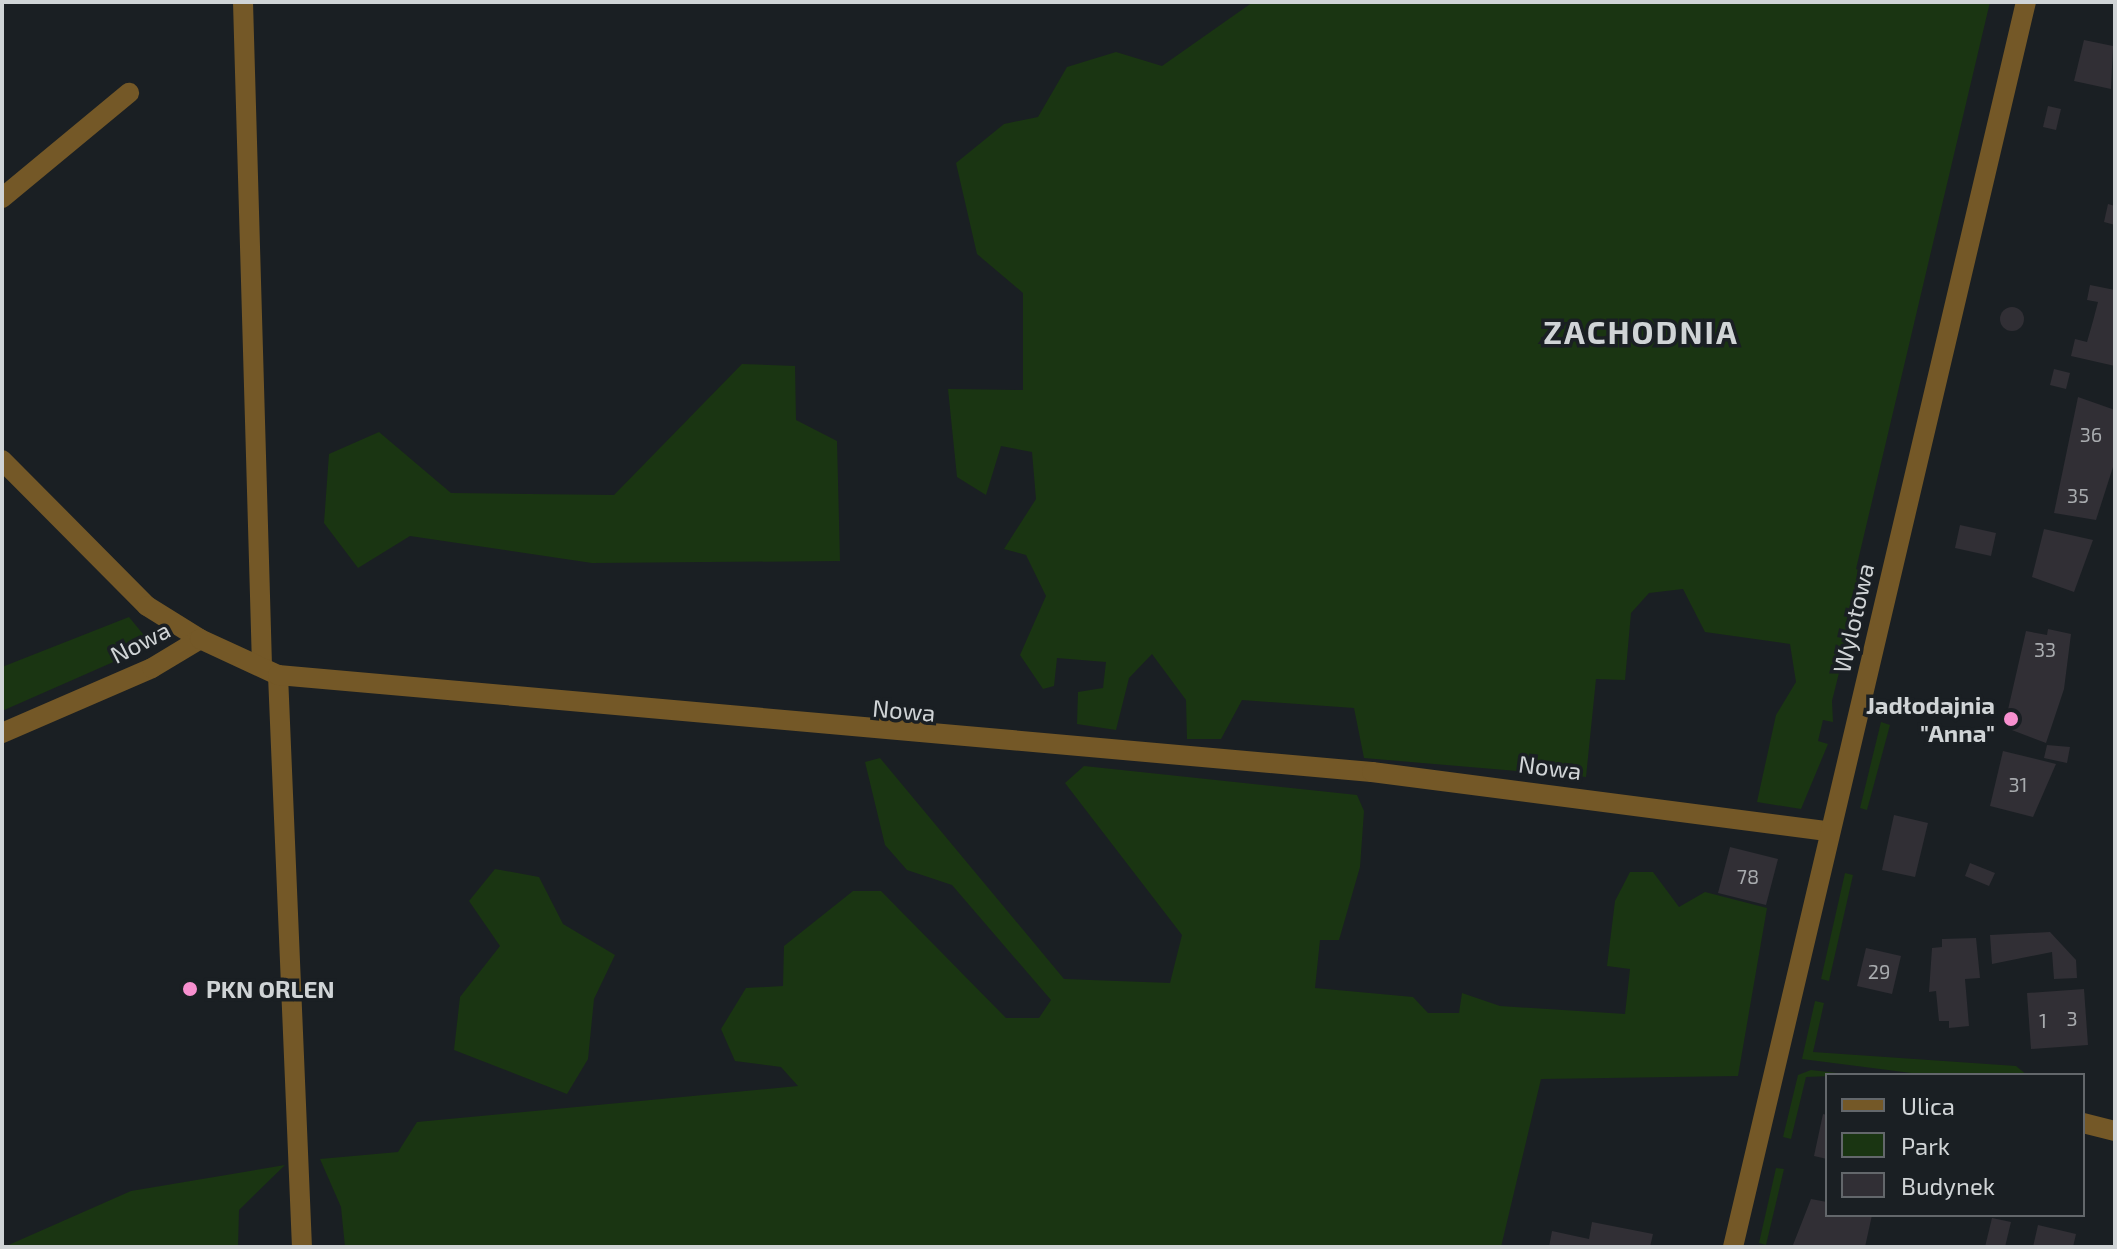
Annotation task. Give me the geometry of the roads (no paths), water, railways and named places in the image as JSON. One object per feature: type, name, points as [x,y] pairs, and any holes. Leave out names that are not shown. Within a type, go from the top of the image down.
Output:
[{"type":"street","points":[[243,2],[270,670],[300,1164],[302,1247]]},
{"type":"street","name":"Wylotowa","points":[[1733,1247],[2026,2]]},
{"type":"street","points":[[2,198],[129,93]]},
{"type":"street","points":[[2,460],[147,606],[200,639]]},
{"type":"street","name":"Nowa","points":[[2,733],[200,639],[270,670],[1372,772],[1829,831]]},
{"type":"street","points":[[2085,1123],[2115,1131]]},
{"type":"place","name":"Jadłodajnia \"Anna\"","points":[[2011,719]]},
{"type":"place","name":"PKN ORLEN","points":[[190,989]]},
{"type":"district","name":"ZACHODNIA","points":[[1641,331]]}]
